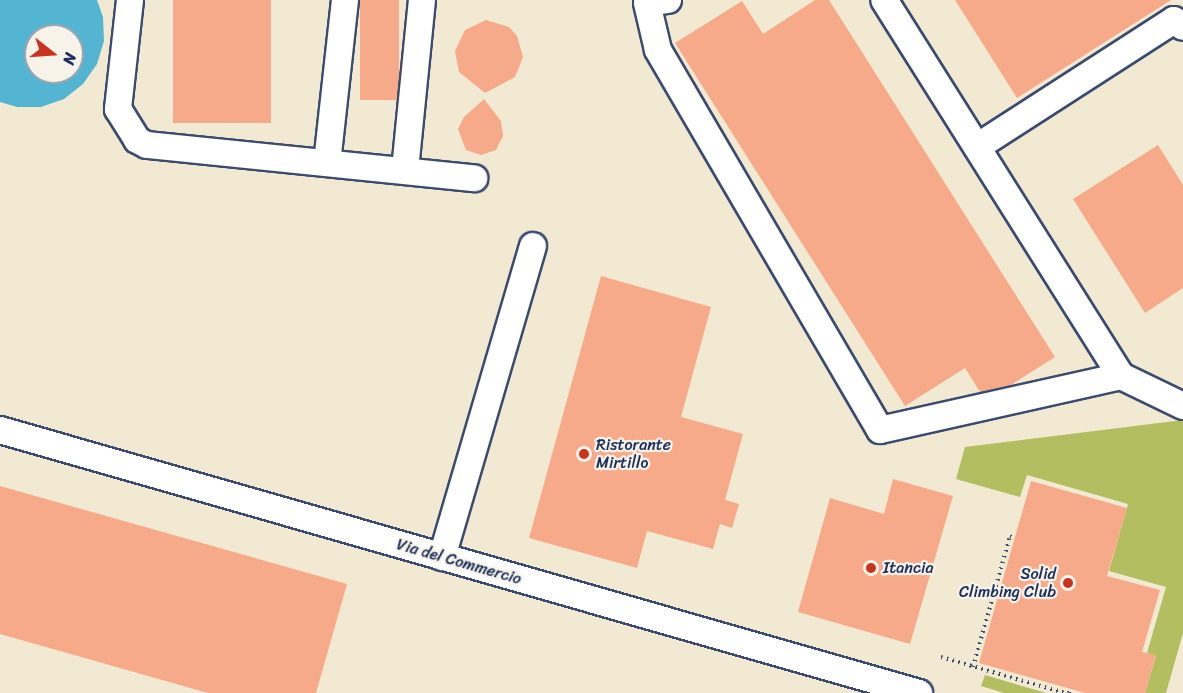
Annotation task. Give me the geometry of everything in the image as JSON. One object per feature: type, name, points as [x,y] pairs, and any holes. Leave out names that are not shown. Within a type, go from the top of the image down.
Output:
[{"type":"street","points":[[130,0],[118,109],[137,140],[147,145],[474,178]]},
{"type":"street","points":[[327,163],[345,0]]},
{"type":"street","points":[[405,170],[422,0]]},
{"type":"street","points":[[668,0],[647,3],[658,50],[880,430],[1121,376]]},
{"type":"street","points":[[884,0],[1121,376],[1183,405]]},
{"type":"street","points":[[977,147],[1174,20],[1183,27]]},
{"type":"street","points":[[442,557],[533,246]]},
{"type":"street","name":"Via del Commercio","points":[[0,430],[919,693]]},
{"type":"path","points":[[973,667],[1010,537],[1015,538]]},
{"type":"path","points":[[941,657],[1068,692]]},
{"type":"green space","points":[[1183,420],[1183,633],[1166,693],[1145,693],[1156,656],[1147,653],[1166,587],[1109,571],[1128,504],[1027,475],[1020,497],[956,479],[965,447]]},
{"type":"green space","points":[[985,675],[1046,693],[1004,693],[981,686]]},
{"type":"water","points":[[0,0],[97,0],[103,17],[104,41],[97,64],[84,83],[84,24],[24,24],[24,84],[83,84],[64,99],[41,107],[17,107],[0,102]]},
{"type":"building","points":[[173,0],[271,0],[271,123],[173,123]]},
{"type":"building","points":[[360,0],[399,0],[399,100],[360,100]]},
{"type":"building","points":[[815,0],[829,0],[1055,357],[1011,385],[980,392],[965,368],[905,406],[675,43],[742,1],[763,34]]},
{"type":"building","points":[[955,0],[1171,0],[1017,98]]},
{"type":"building","points":[[486,20],[509,27],[517,36],[523,57],[515,77],[485,93],[459,72],[455,51],[465,30]]},
{"type":"building","points":[[484,99],[501,121],[503,136],[496,150],[481,155],[466,150],[458,129],[464,117]]},
{"type":"building","points":[[1158,145],[1183,185],[1183,288],[1145,313],[1073,199]]},
{"type":"building","points":[[601,276],[711,307],[681,417],[743,434],[725,500],[739,504],[732,528],[720,524],[713,549],[647,531],[637,568],[529,538]]},
{"type":"building","name":"Itancia","points":[[893,479],[953,496],[910,644],[798,612],[830,498],[884,514]]},
{"type":"building","name":"Solid Climbing Club","points":[[1031,481],[1127,508],[1107,576],[1160,590],[1142,652],[1156,655],[1145,693],[1085,693],[979,663]]},
{"type":"building","points":[[0,486],[347,584],[316,693],[208,693],[0,634]]},
{"type":"place","name":"Ristorante Mirtillo","points":[[584,454]]},
{"type":"place","name":"Itancia","points":[[871,568]]},
{"type":"place","name":"Solid Climbing Club","points":[[1068,583]]}]
